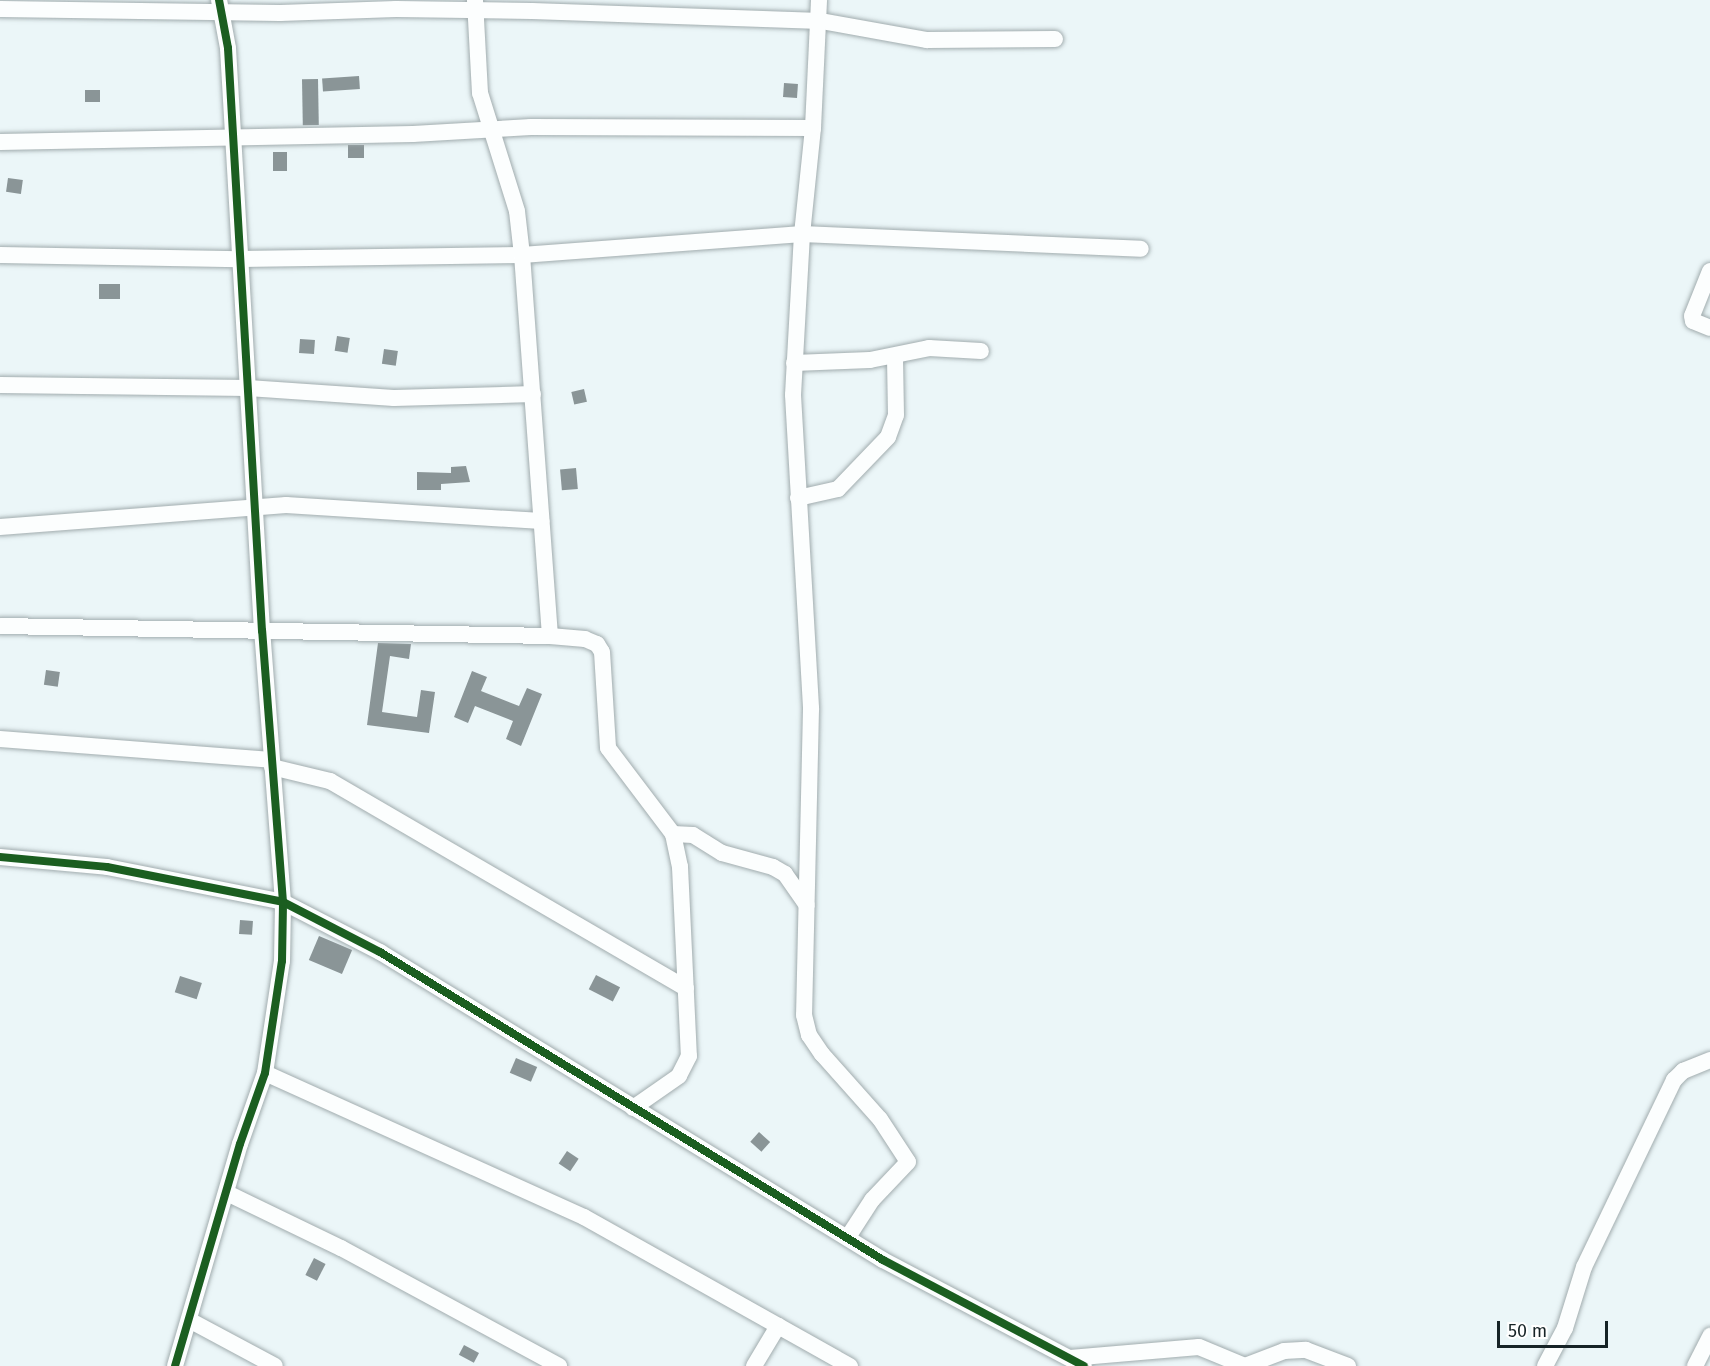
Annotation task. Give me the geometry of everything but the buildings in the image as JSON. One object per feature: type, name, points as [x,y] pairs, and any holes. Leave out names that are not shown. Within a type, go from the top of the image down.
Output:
[{"type":"street","points":[[819,0],[821,21],[802,234],[794,363],[798,498],[811,709],[804,1014],[809,1035],[822,1054],[880,1119],[908,1162],[872,1200],[848,1237]]},
{"type":"street","points":[[0,9],[220,5],[280,14],[475,5],[821,21],[927,40],[1055,39]]},
{"type":"street","points":[[175,1366],[191,1321],[227,1193],[265,1073],[277,1011],[283,902],[271,764],[254,508],[231,136],[228,48],[220,5]]},
{"type":"street","points":[[475,5],[480,93],[517,212],[533,394],[550,636]]},
{"type":"street","points":[[0,142],[413,134],[490,128],[813,128]]},
{"type":"street","points":[[0,255],[240,259],[522,255],[802,234],[1141,249]]},
{"type":"street","points":[[1710,271],[1692,316],[1693,321],[1710,328]]},
{"type":"street","points":[[794,363],[895,357],[929,348],[981,351]]},
{"type":"street","points":[[798,498],[830,492],[845,484],[888,437],[896,415],[895,357]]},
{"type":"street","points":[[0,385],[248,388],[394,398],[533,394]]},
{"type":"street","points":[[0,527],[254,508],[341,506],[542,521]]},
{"type":"street","points":[[0,626],[550,636],[585,639],[597,644],[602,652],[608,748],[673,834],[681,886],[690,1047],[686,1064],[673,1082],[633,1108]]},
{"type":"street","points":[[0,739],[271,764],[330,781],[686,988]]},
{"type":"street","points":[[673,834],[693,835],[722,853],[759,862],[785,874],[808,873]]},
{"type":"street","points":[[0,857],[107,867],[283,902],[380,952],[883,1260],[1077,1362],[1199,1347],[1245,1366],[1284,1351],[1306,1350],[1348,1366]]},
{"type":"street","points":[[785,874],[807,905]]},
{"type":"street","points":[[1545,1366],[1565,1328],[1584,1267],[1674,1080],[1683,1071],[1710,1060]]},
{"type":"street","points":[[265,1073],[584,1217],[850,1366]]},
{"type":"street","points":[[227,1193],[341,1248],[559,1366]]},
{"type":"street","points":[[191,1321],[275,1366]]},
{"type":"street","points":[[754,1366],[778,1326]]},
{"type":"street","points":[[1695,1366],[1710,1336]]},
{"type":"cycle path","points":[[175,1366],[240,1144],[265,1073],[282,961],[283,902],[262,631],[228,48],[219,0]]},
{"type":"cycle path","points":[[0,857],[107,867],[283,902],[380,952],[883,1260],[1084,1366]]}]
